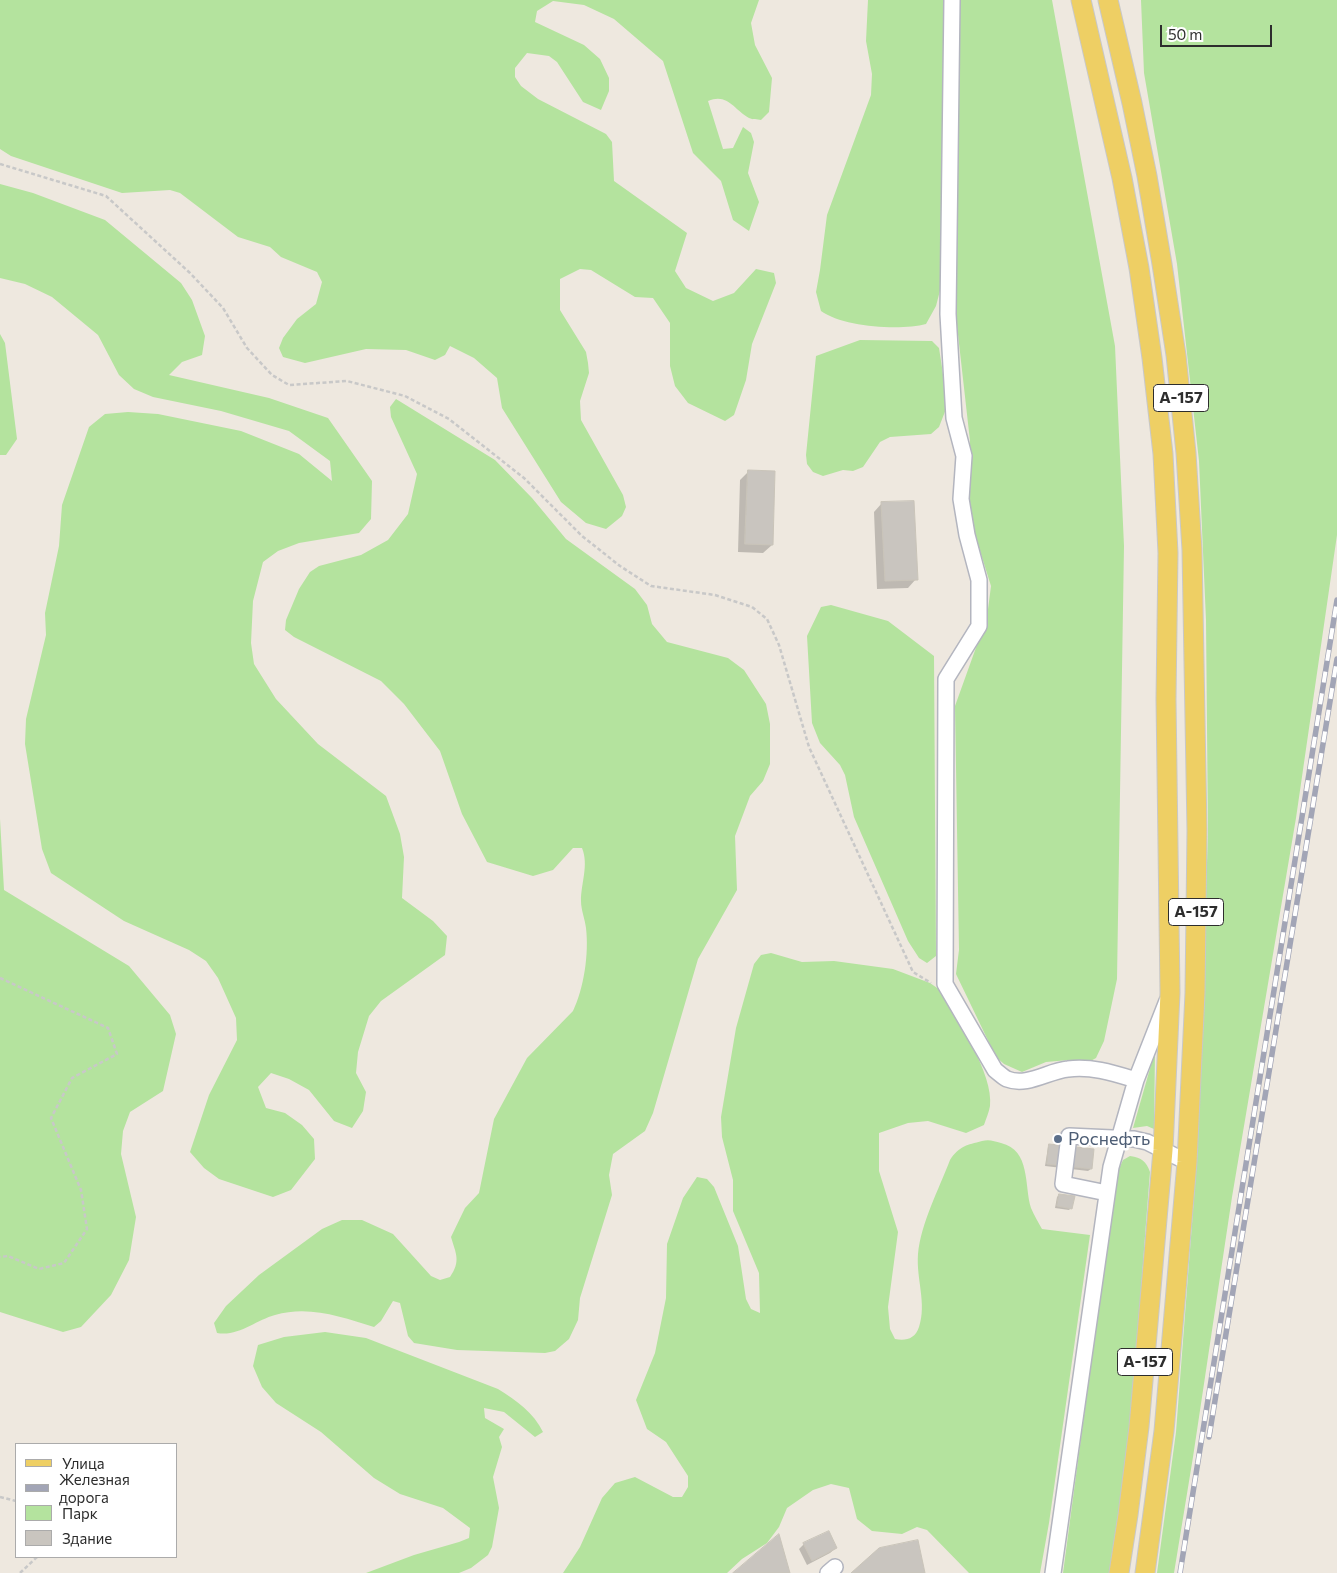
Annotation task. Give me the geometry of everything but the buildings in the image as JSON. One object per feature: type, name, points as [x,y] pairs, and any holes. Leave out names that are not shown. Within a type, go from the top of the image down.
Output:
[{"type":"main road","name":"А-157","points":[[1081,0],[1116,151],[1139,268],[1163,454],[1168,553],[1166,700],[1170,993],[1163,1150],[1139,1427],[1119,1573]]},
{"type":"main road","name":"А-157","points":[[1108,0],[1149,186],[1176,355],[1186,453],[1192,550],[1198,831],[1195,993],[1187,1162],[1164,1431],[1145,1573]]},
{"type":"main road","points":[[1170,993],[1195,993]]},
{"type":"lane","points":[[952,0],[948,314],[954,418],[964,456],[962,499],[967,535],[979,580],[978,626],[946,680],[945,984],[995,1070],[1007,1079],[1022,1081],[1066,1069],[1093,1068],[1113,1072],[1136,1080]]},
{"type":"lane","points":[[1052,1573],[1107,1193],[1119,1138],[1136,1080],[1170,993]]},
{"type":"lane","points":[[1107,1193],[1063,1184],[1069,1136],[1134,1139],[1147,1142],[1187,1162]]},
{"type":"path","points":[[0,164],[106,196],[190,273],[222,308],[246,348],[272,375],[283,382],[289,385],[347,381],[405,396],[449,419],[524,478],[582,536],[651,586],[715,594],[752,607],[767,619],[779,645],[809,746],[913,972],[930,983],[945,984]]},
{"type":"path","points":[[0,978],[108,1028],[117,1054],[72,1078],[51,1118],[81,1190],[87,1229],[64,1264],[39,1269],[8,1256],[0,1257]]},
{"type":"path","points":[[0,1497],[15,1501]]},
{"type":"path","points":[[20,1573],[36,1558]]},
{"type":"green space","points":[[0,0],[759,0],[751,23],[755,45],[772,78],[769,112],[761,120],[752,119],[726,100],[715,99],[708,101],[723,149],[733,148],[743,127],[751,133],[754,142],[748,173],[759,202],[749,231],[733,220],[721,181],[693,153],[663,61],[614,19],[584,5],[553,1],[537,11],[535,22],[584,45],[600,59],[609,78],[609,91],[601,110],[583,102],[557,62],[549,56],[527,53],[515,68],[515,77],[521,86],[538,99],[606,134],[612,142],[614,181],[687,233],[675,271],[686,288],[713,301],[734,293],[756,269],[774,273],[776,283],[752,344],[746,380],[734,415],[725,421],[688,403],[675,386],[670,366],[670,323],[653,298],[635,297],[591,270],[580,269],[560,279],[560,310],[586,352],[588,363],[589,373],[580,401],[581,420],[623,495],[626,507],[622,516],[606,529],[586,523],[561,502],[502,408],[497,378],[474,358],[450,346],[445,355],[435,360],[406,350],[366,349],[305,363],[283,357],[279,348],[283,338],[297,319],[316,304],[322,282],[317,272],[281,257],[270,247],[238,237],[180,193],[170,190],[122,193],[11,156],[0,149]]},
{"type":"green space","points":[[868,0],[943,0],[944,275],[936,306],[926,324],[915,326],[872,326],[843,321],[821,311],[816,292],[827,215],[871,95],[872,74],[866,41]]},
{"type":"green space","points":[[958,0],[1052,0],[1115,346],[1124,546],[1117,979],[1104,1041],[1096,1058],[1087,1063],[1069,1060],[1046,1062],[1022,1072],[1004,1064],[996,1057],[956,974],[959,950],[955,706],[987,617],[991,586],[975,535],[970,505],[970,441],[954,299]]},
{"type":"green space","points":[[1141,0],[1337,0],[1337,535],[1296,818],[1232,1197],[1174,1573],[1157,1573],[1176,1432],[1197,1158],[1208,833],[1206,620],[1199,461],[1177,264],[1144,73]]},
{"type":"green space","points":[[0,184],[33,193],[105,220],[181,283],[192,300],[205,336],[202,355],[182,362],[169,375],[269,398],[328,418],[372,481],[371,519],[359,533],[299,543],[278,551],[263,562],[253,601],[251,643],[254,664],[276,699],[318,744],[386,796],[400,834],[404,857],[402,898],[433,921],[447,936],[445,955],[381,1001],[369,1016],[358,1052],[356,1073],[366,1092],[363,1111],[352,1128],[334,1121],[309,1090],[289,1079],[271,1073],[258,1087],[266,1108],[285,1113],[302,1125],[314,1139],[315,1159],[291,1190],[273,1197],[219,1179],[204,1168],[190,1152],[209,1095],[237,1040],[236,1018],[218,978],[206,961],[189,950],[124,921],[51,873],[42,849],[25,744],[26,719],[46,635],[45,613],[59,546],[62,505],[89,427],[105,414],[128,412],[158,414],[241,431],[299,454],[332,481],[330,461],[289,431],[221,411],[153,397],[134,389],[119,375],[98,335],[52,297],[25,284],[0,278]]},
{"type":"green space","points":[[0,334],[5,343],[17,439],[6,455],[0,455]]},
{"type":"green space","points":[[860,340],[932,341],[939,348],[945,387],[946,409],[939,427],[931,434],[890,437],[880,442],[863,467],[853,471],[843,470],[823,476],[813,472],[807,464],[806,455],[816,356]]},
{"type":"green space","points":[[396,399],[495,460],[532,498],[566,539],[635,589],[647,605],[652,624],[667,642],[728,658],[744,670],[766,704],[770,724],[770,764],[763,781],[750,796],[735,836],[737,890],[698,959],[653,1113],[645,1131],[613,1154],[609,1175],[612,1195],[580,1298],[578,1320],[569,1339],[555,1351],[545,1353],[457,1350],[414,1343],[408,1336],[400,1303],[393,1301],[381,1321],[374,1327],[325,1314],[300,1311],[268,1317],[240,1330],[225,1334],[217,1333],[214,1323],[226,1306],[259,1275],[322,1229],[342,1220],[362,1220],[393,1234],[431,1276],[440,1280],[450,1277],[456,1266],[456,1253],[451,1237],[465,1208],[479,1193],[494,1119],[527,1058],[573,1011],[583,981],[587,938],[581,904],[585,867],[582,848],[573,848],[553,870],[533,876],[487,862],[462,814],[440,751],[404,704],[381,681],[294,637],[285,630],[286,620],[299,589],[310,572],[319,566],[361,555],[388,540],[408,514],[417,474],[391,417],[390,407]]},
{"type":"green space","points":[[831,605],[888,621],[934,656],[936,956],[927,963],[919,958],[908,941],[854,817],[845,775],[840,765],[820,743],[812,723],[807,636],[821,607]]},
{"type":"green space","points":[[0,819],[4,890],[129,966],[170,1015],[176,1034],[163,1091],[130,1112],[123,1131],[121,1154],[136,1217],[129,1260],[111,1295],[81,1327],[63,1332],[0,1312]]},
{"type":"green space","points":[[771,953],[802,962],[834,961],[893,969],[930,983],[940,990],[955,1015],[972,1046],[986,1078],[990,1093],[990,1106],[984,1125],[966,1133],[928,1121],[908,1123],[879,1133],[879,1171],[898,1232],[888,1307],[890,1329],[895,1339],[903,1340],[913,1337],[919,1327],[922,1300],[918,1273],[918,1254],[923,1230],[950,1160],[964,1147],[987,1140],[1011,1147],[1022,1161],[1031,1208],[1042,1229],[1090,1235],[1049,1523],[1040,1573],[969,1573],[927,1530],[917,1527],[902,1534],[872,1531],[857,1519],[849,1488],[831,1484],[813,1490],[787,1508],[779,1527],[767,1543],[742,1559],[727,1573],[563,1573],[580,1547],[602,1498],[615,1483],[635,1477],[673,1497],[682,1497],[688,1487],[688,1476],[666,1442],[647,1429],[636,1400],[655,1353],[666,1298],[667,1244],[683,1198],[697,1177],[707,1179],[714,1187],[738,1246],[746,1299],[751,1309],[760,1313],[759,1273],[733,1211],[733,1180],[722,1137],[721,1117],[736,1028],[754,964],[761,955]]},
{"type":"green space","points":[[1155,1051],[1154,1129],[1147,1126],[1133,1128]]},
{"type":"green space","points":[[1130,1156],[1143,1161],[1150,1172],[1130,1423],[1119,1523],[1111,1573],[1063,1573],[1119,1169],[1123,1160]]},
{"type":"green space","points":[[325,1332],[366,1338],[498,1389],[524,1408],[539,1425],[543,1432],[535,1437],[504,1412],[484,1408],[485,1418],[504,1429],[499,1437],[502,1447],[493,1477],[499,1508],[492,1547],[488,1555],[471,1568],[459,1573],[366,1573],[414,1555],[469,1538],[470,1528],[443,1508],[400,1494],[374,1478],[321,1432],[276,1403],[262,1387],[253,1366],[258,1345],[284,1337]]},
{"type":"railway","points":[[1180,1573],[1337,600]]},
{"type":"railway","points":[[1209,1437],[1337,659]]},
{"type":"place","name":"Роснефть","points":[[1058,1139]]}]
